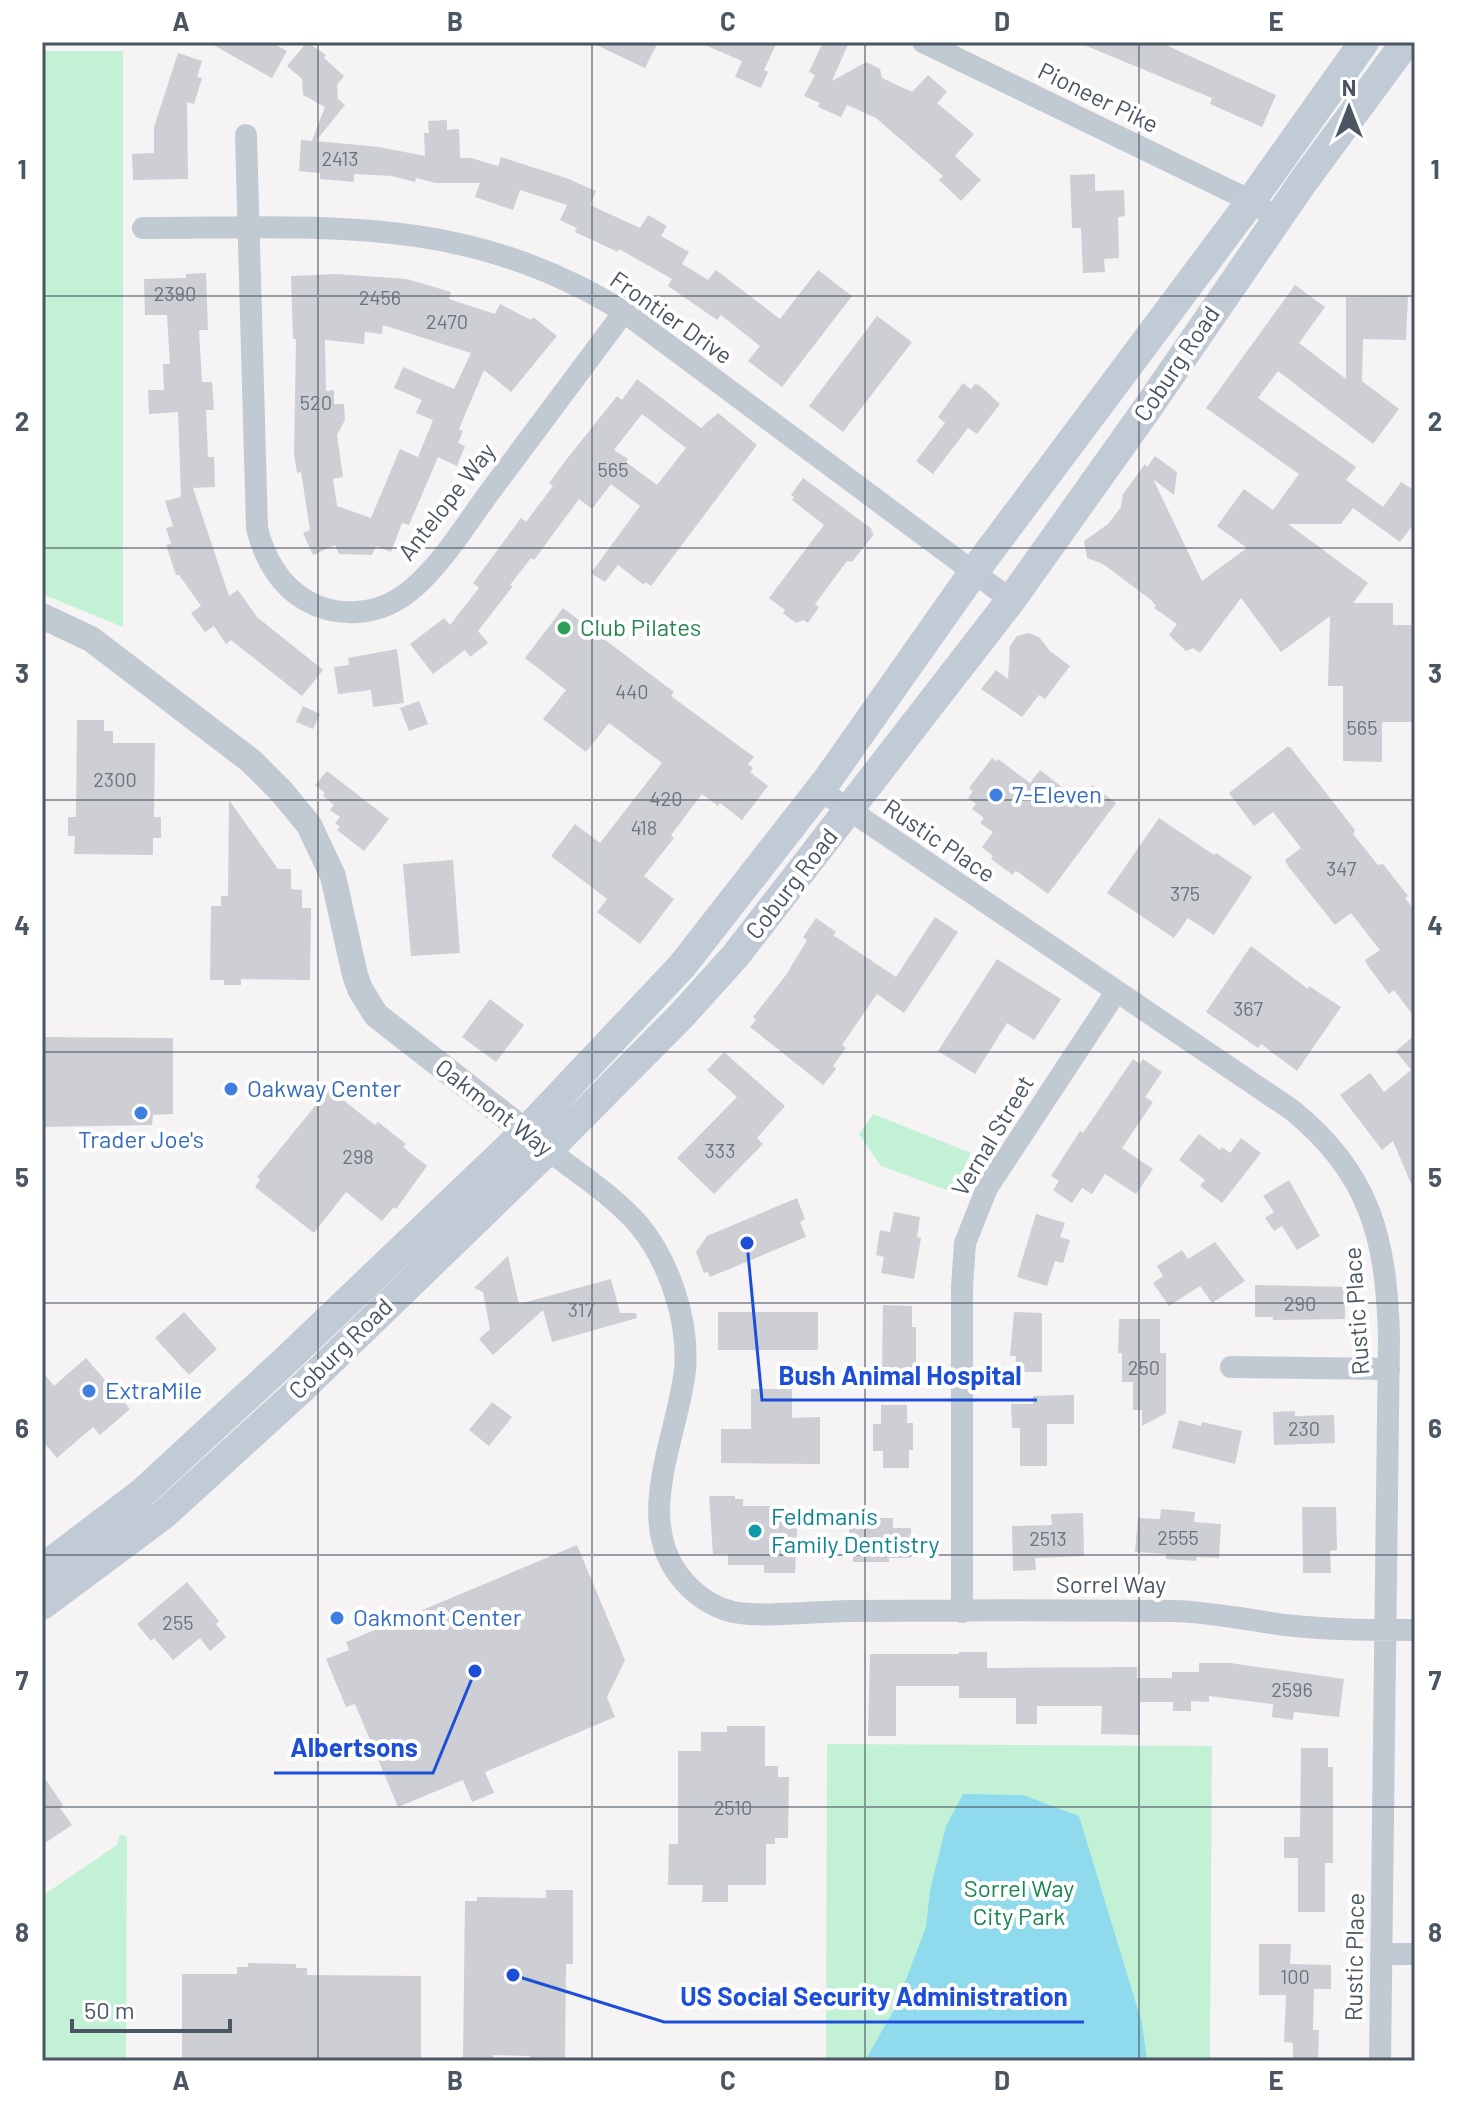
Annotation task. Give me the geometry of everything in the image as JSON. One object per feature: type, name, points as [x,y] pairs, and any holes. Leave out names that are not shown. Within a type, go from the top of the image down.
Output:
[{"type":"main road","name":"Coburg Road","points":[[42,1605],[163,1515],[299,1391],[537,1140],[682,966],[820,790],[973,573],[1251,201],[1364,42]]},
{"type":"main road","name":"Coburg Road","points":[[42,1569],[142,1493],[537,1140],[682,1015],[736,955],[1011,600],[1406,42]]},
{"type":"street","name":"Pioneer Pike","points":[[923,42],[1251,201],[1278,219]]},
{"type":"street","name":"Antelope Way","points":[[246,135],[257,528],[265,554],[281,579],[299,597],[328,610],[371,610],[400,598],[412,589],[449,547],[624,312]]},
{"type":"street","name":"Frontier Drive","points":[[143,228],[378,229],[452,241],[518,260],[571,283],[624,312],[1011,600]]},
{"type":"street","name":"Oakmont Way","points":[[42,616],[91,639],[251,761],[282,792],[309,825],[333,876],[355,975],[376,1015],[600,1190],[640,1226],[658,1255],[676,1298],[685,1340],[685,1368],[658,1515],[660,1537],[674,1568],[698,1595],[722,1608],[745,1613],[806,1612]]},
{"type":"street","name":"Rustic Place","points":[[820,790],[1292,1110],[1313,1128],[1339,1158],[1361,1192],[1382,1250],[1388,1306],[1380,2061]]},
{"type":"street","name":"Vernal Street","points":[[962,1612],[962,1287],[965,1243],[978,1206],[999,1166],[1116,992]]},
{"type":"street","points":[[1231,1367],[1389,1369]]},
{"type":"street","name":"Sorrel Way","points":[[806,1612],[1190,1612],[1307,1627],[1415,1630]]},
{"type":"street","points":[[1381,1954],[1415,1954]]},
{"type":"green space","points":[[42,51],[123,51],[123,627],[42,594]]},
{"type":"green space","points":[[873,1114],[971,1153],[952,1192],[881,1166],[859,1134]]},
{"type":"green space","name":"Sorrel Way City Park","points":[[827,1744],[1212,1746],[1210,2061],[826,2061]]},
{"type":"green space","points":[[120,1834],[127,1837],[126,2061],[42,2061],[42,1896],[117,1845]]},
{"type":"water","points":[[963,1794],[1023,1795],[1079,1816],[1142,2023],[1147,2061],[867,2061],[895,2008],[926,1927],[930,1890],[946,1826]]},
{"type":"building","points":[[208,42],[270,42],[287,51],[272,78]]},
{"type":"building","points":[[307,42],[326,55],[324,58],[344,76],[337,85],[338,99],[345,105],[316,141],[379,147],[425,156],[424,133],[429,133],[428,121],[447,120],[447,130],[459,129],[460,158],[498,166],[501,157],[566,178],[596,191],[590,205],[640,228],[648,215],[667,226],[661,236],[689,252],[682,264],[708,280],[716,270],[780,319],[818,270],[852,296],[782,387],[748,361],[760,346],[721,315],[717,320],[668,286],[672,279],[619,249],[618,252],[575,232],[577,228],[560,220],[567,205],[520,190],[513,210],[475,197],[480,183],[436,183],[416,178],[415,182],[392,176],[354,174],[354,182],[320,179],[320,173],[299,171],[301,140],[312,141],[325,107],[303,95],[302,79],[287,66]]},
{"type":"building","points":[[590,42],[658,42],[645,68]]},
{"type":"building","points":[[698,42],[777,42],[764,70],[768,72],[761,88],[735,77],[742,61]]},
{"type":"building","points":[[823,42],[849,42],[832,81],[866,62],[880,69],[882,78],[912,92],[928,75],[947,92],[937,103],[974,134],[955,156],[981,180],[961,201],[939,180],[943,176],[876,118],[847,105],[841,117],[818,107],[820,103],[804,96],[815,75],[809,72]]},
{"type":"building","points":[[1077,42],[1159,42],[1276,95],[1262,127],[1210,104],[1212,98]]},
{"type":"building","points":[[178,53],[202,61],[197,77],[202,78],[194,104],[187,102],[188,179],[133,180],[132,154],[154,153],[154,127]]},
{"type":"building","points":[[1095,174],[1095,191],[1124,190],[1125,216],[1118,217],[1119,258],[1104,259],[1105,272],[1083,273],[1081,228],[1072,228],[1070,175]]},
{"type":"building","points":[[206,273],[208,330],[199,330],[202,382],[212,382],[214,410],[206,410],[208,457],[214,457],[215,487],[193,488],[229,596],[238,590],[257,617],[323,670],[302,696],[231,640],[226,644],[214,626],[205,632],[191,613],[201,606],[176,575],[166,545],[171,544],[166,528],[173,526],[165,501],[181,497],[178,412],[149,414],[148,390],[164,390],[163,364],[170,364],[167,315],[145,315],[144,279],[186,278],[186,274]]},
{"type":"building","points":[[336,274],[407,279],[451,292],[449,299],[495,314],[500,304],[531,320],[533,317],[557,336],[511,392],[484,370],[459,429],[463,431],[458,443],[465,446],[457,466],[438,457],[409,525],[402,523],[391,552],[376,546],[372,555],[339,554],[335,545],[313,555],[303,533],[310,530],[301,472],[297,473],[294,453],[296,339],[293,339],[291,276]],"holes":[[[383,325],[471,353],[454,389],[403,367],[394,388],[422,400],[416,413],[433,420],[418,457],[400,449],[371,518],[337,506],[333,479],[343,477],[337,435],[345,420],[344,404],[334,404],[334,390],[326,391],[325,340],[364,344],[365,332],[382,334]]]},
{"type":"building","points":[[1295,285],[1325,307],[1299,343],[1346,379],[1346,297],[1408,296],[1406,340],[1363,339],[1362,381],[1399,409],[1373,444],[1278,371],[1258,398],[1356,467],[1346,480],[1383,507],[1401,482],[1415,491],[1415,522],[1400,542],[1353,508],[1341,524],[1288,524],[1368,583],[1353,603],[1393,603],[1393,625],[1415,625],[1415,722],[1382,722],[1382,762],[1343,761],[1343,686],[1328,686],[1330,616],[1281,652],[1241,598],[1200,653],[1193,648],[1186,651],[1169,635],[1177,624],[1103,564],[1087,558],[1084,541],[1108,524],[1121,507],[1123,494],[1145,464],[1147,467],[1155,456],[1177,472],[1174,495],[1153,479],[1202,581],[1247,548],[1217,526],[1244,489],[1273,510],[1299,474],[1206,408]]},
{"type":"building","points":[[877,316],[912,342],[843,432],[809,406]]},
{"type":"building","points":[[637,379],[701,428],[718,413],[757,445],[651,586],[645,582],[644,585],[618,565],[605,582],[591,573],[640,506],[611,484],[592,509],[579,499],[534,560],[531,558],[510,585],[513,586],[478,631],[488,643],[470,657],[465,650],[433,674],[410,644],[444,618],[450,625],[479,588],[473,583],[521,518],[526,522],[553,486],[549,483],[617,396],[622,400]],"holes":[[[642,414],[686,448],[657,485],[614,450]]]},
{"type":"building","points":[[963,383],[971,389],[975,384],[979,385],[1000,404],[977,434],[968,428],[933,474],[916,461],[945,423],[938,417]]},
{"type":"building","points":[[803,478],[872,529],[874,534],[852,562],[847,561],[815,604],[819,607],[808,623],[803,620],[796,623],[769,598],[824,525],[792,500],[794,497],[791,495]]},
{"type":"building","points":[[563,608],[674,692],[671,696],[754,757],[748,764],[753,768],[750,772],[768,786],[742,820],[702,794],[671,835],[674,838],[644,876],[674,899],[640,944],[597,912],[607,899],[551,856],[575,824],[600,843],[662,763],[609,723],[586,752],[543,719],[566,690],[525,658]]},
{"type":"building","points":[[1028,633],[1039,637],[1050,651],[1070,666],[1045,699],[1039,695],[1022,717],[981,689],[996,670],[1008,679],[1010,646],[1017,636]]},
{"type":"building","points":[[397,649],[404,703],[373,707],[371,690],[338,694],[334,667],[349,665],[348,658]]},
{"type":"building","points":[[419,701],[428,724],[409,731],[400,708]]},
{"type":"building","points":[[303,706],[320,714],[313,729],[296,722]]},
{"type":"building","points":[[77,720],[104,720],[104,731],[113,731],[113,743],[155,743],[154,817],[161,817],[161,838],[153,838],[153,855],[74,854],[75,836],[68,836],[68,817],[76,817]]},
{"type":"building","points":[[1287,747],[1355,830],[1353,834],[1378,865],[1383,864],[1408,896],[1405,898],[1415,911],[1415,1018],[1394,990],[1389,994],[1368,966],[1365,960],[1380,950],[1351,913],[1335,925],[1288,866],[1285,860],[1301,848],[1273,812],[1254,826],[1229,793]]},
{"type":"building","points":[[992,758],[997,762],[998,759],[1030,783],[1040,770],[1080,801],[1092,785],[1116,803],[1048,894],[1018,872],[1015,871],[1013,875],[991,859],[993,856],[982,847],[993,832],[980,823],[984,818],[972,809],[976,804],[968,798],[973,791],[969,788]]},
{"type":"building","points":[[327,771],[389,819],[364,851],[337,830],[340,827],[335,823],[340,817],[330,810],[334,805],[315,785]]},
{"type":"building","points":[[229,800],[278,869],[291,869],[291,889],[302,890],[302,908],[311,908],[310,980],[241,979],[241,985],[224,985],[224,980],[210,980],[211,906],[221,906],[221,896],[228,896]]},
{"type":"building","points":[[1159,818],[1252,877],[1214,935],[1188,918],[1174,938],[1107,893]]},
{"type":"building","points":[[453,860],[460,953],[411,956],[403,864]]},
{"type":"building","points":[[935,917],[958,932],[904,1013],[877,994],[842,1045],[846,1048],[833,1066],[836,1069],[823,1085],[750,1027],[756,1020],[753,1017],[786,975],[807,940],[803,937],[816,918],[836,932],[833,935],[896,977]]},
{"type":"building","points":[[1251,946],[1308,989],[1309,986],[1341,1007],[1297,1071],[1261,1044],[1258,1048],[1206,1012]]},
{"type":"building","points":[[997,959],[1061,999],[1034,1040],[1007,1023],[975,1074],[938,1051]]},
{"type":"building","points":[[490,999],[524,1025],[496,1062],[462,1037]]},
{"type":"building","points":[[1415,1035],[1415,1193],[1393,1141],[1382,1150],[1340,1095],[1370,1073],[1384,1092],[1411,1070],[1396,1051]]},
{"type":"building","points":[[42,1037],[173,1038],[173,1114],[153,1115],[152,1125],[42,1127]]},
{"type":"building","points":[[724,1052],[785,1106],[757,1138],[763,1144],[714,1194],[677,1158],[737,1097],[707,1070]]},
{"type":"building","points":[[1133,1059],[1140,1064],[1143,1059],[1162,1072],[1145,1097],[1153,1102],[1122,1148],[1153,1169],[1136,1194],[1105,1174],[1092,1194],[1082,1188],[1072,1203],[1053,1190],[1059,1181],[1051,1176]]},
{"type":"building","points":[[329,1089],[375,1125],[378,1122],[406,1144],[403,1147],[427,1166],[396,1209],[394,1207],[382,1221],[346,1192],[314,1233],[255,1187],[260,1180],[257,1177]]},
{"type":"building","points":[[1199,1134],[1220,1150],[1222,1147],[1230,1153],[1241,1138],[1261,1153],[1222,1203],[1200,1186],[1205,1180],[1179,1160]]},
{"type":"building","points":[[1289,1180],[1320,1236],[1297,1250],[1282,1226],[1274,1231],[1265,1218],[1274,1212],[1263,1196]]},
{"type":"building","points":[[797,1198],[805,1219],[800,1222],[806,1237],[710,1277],[708,1272],[704,1273],[696,1252],[707,1236]]},
{"type":"building","points":[[894,1212],[920,1217],[917,1237],[921,1238],[914,1279],[881,1273],[884,1257],[876,1255],[880,1230],[890,1232]]},
{"type":"building","points":[[1036,1214],[1065,1223],[1060,1237],[1070,1240],[1063,1263],[1055,1261],[1047,1286],[1017,1277]]},
{"type":"building","points":[[1215,1242],[1245,1281],[1212,1303],[1200,1286],[1169,1306],[1153,1283],[1163,1276],[1157,1266],[1182,1250],[1188,1259]]},
{"type":"building","points":[[508,1256],[519,1304],[611,1279],[620,1313],[636,1313],[637,1318],[552,1342],[543,1310],[493,1355],[479,1339],[490,1329],[483,1292],[474,1288]]},
{"type":"building","points":[[1255,1285],[1345,1287],[1345,1319],[1273,1320],[1273,1317],[1255,1317]]},
{"type":"building","points":[[883,1305],[912,1306],[912,1327],[916,1327],[916,1370],[882,1370]]},
{"type":"building","points":[[184,1312],[217,1349],[189,1375],[155,1338]]},
{"type":"building","points":[[718,1312],[818,1312],[818,1350],[718,1350]]},
{"type":"building","points":[[1014,1312],[1042,1313],[1042,1372],[1015,1372],[1016,1356],[1010,1356]]},
{"type":"building","points":[[1119,1319],[1160,1319],[1160,1353],[1166,1353],[1166,1413],[1142,1426],[1142,1410],[1133,1410],[1133,1382],[1122,1382],[1122,1353],[1118,1353]]},
{"type":"building","points":[[86,1358],[130,1409],[100,1435],[93,1427],[57,1458],[42,1440],[42,1371],[54,1386]]},
{"type":"building","points":[[751,1389],[792,1389],[792,1418],[820,1417],[820,1464],[721,1463],[721,1429],[751,1429]]},
{"type":"building","points":[[1074,1395],[1074,1424],[1047,1424],[1047,1466],[1020,1466],[1020,1428],[1012,1428],[1011,1404],[1033,1404],[1033,1396]]},
{"type":"building","points":[[492,1402],[512,1417],[489,1446],[469,1430]]},
{"type":"building","points":[[881,1405],[907,1405],[907,1423],[913,1423],[909,1468],[883,1468],[883,1451],[873,1451],[873,1424],[881,1424]]},
{"type":"building","points":[[1295,1411],[1295,1416],[1334,1415],[1335,1443],[1274,1445],[1273,1412]]},
{"type":"building","points":[[1179,1420],[1242,1431],[1235,1464],[1172,1448]]},
{"type":"building","name":"Feldmanis Family Dentistry","points":[[709,1496],[735,1496],[735,1499],[743,1499],[743,1506],[772,1506],[772,1515],[798,1515],[795,1573],[764,1573],[764,1565],[728,1565],[728,1554],[713,1554]]},
{"type":"building","points":[[1302,1507],[1336,1507],[1337,1550],[1330,1551],[1331,1573],[1303,1573]]},
{"type":"building","points":[[1161,1509],[1195,1512],[1194,1522],[1221,1524],[1219,1558],[1197,1557],[1196,1561],[1166,1559],[1166,1554],[1135,1552],[1138,1518],[1160,1519]]},
{"type":"building","points":[[1083,1513],[1084,1556],[1035,1558],[1036,1570],[1013,1571],[1012,1526],[1052,1525],[1051,1514]]},
{"type":"building","points":[[875,1518],[893,1518],[893,1528],[911,1528],[911,1558],[889,1558],[889,1562],[853,1562],[853,1557],[849,1557],[849,1528],[875,1528]]},
{"type":"building","points":[[577,1545],[625,1660],[607,1697],[615,1717],[485,1772],[494,1793],[472,1802],[463,1780],[398,1807],[355,1704],[346,1707],[326,1659],[349,1650],[346,1642]]},
{"type":"building","points":[[187,1582],[219,1621],[216,1624],[226,1637],[210,1651],[200,1638],[173,1660],[137,1624]]},
{"type":"building","points":[[987,1652],[987,1668],[1137,1667],[1137,1678],[1172,1678],[1172,1672],[1199,1672],[1199,1663],[1230,1663],[1344,1679],[1339,1717],[1294,1712],[1293,1720],[1272,1717],[1273,1704],[1209,1696],[1209,1702],[1191,1701],[1191,1711],[1173,1711],[1173,1702],[1140,1702],[1140,1735],[1101,1734],[1102,1706],[1037,1706],[1037,1724],[1016,1724],[1016,1698],[959,1698],[959,1686],[896,1686],[896,1736],[868,1736],[870,1654]]},
{"type":"building","points":[[727,1726],[765,1726],[765,1766],[778,1766],[778,1777],[789,1777],[788,1838],[775,1838],[775,1844],[766,1844],[766,1885],[728,1885],[728,1902],[702,1902],[703,1885],[668,1885],[669,1844],[678,1844],[678,1751],[701,1751],[701,1732],[727,1732]]},
{"type":"building","points":[[1301,1748],[1328,1748],[1328,1767],[1333,1767],[1333,1863],[1325,1863],[1325,1912],[1298,1912],[1298,1858],[1284,1858],[1284,1837],[1300,1837]]},
{"type":"building","points":[[42,1774],[72,1825],[42,1845]]},
{"type":"building","points":[[546,1890],[573,1890],[573,1964],[566,1964],[565,2061],[530,2061],[530,2056],[493,2055],[493,2059],[463,2059],[465,1901],[477,1901],[477,1897],[546,1898]]},
{"type":"building","points":[[1259,1944],[1291,1944],[1290,1964],[1331,1965],[1331,1989],[1314,1989],[1313,2030],[1319,2030],[1318,2061],[1293,2061],[1293,2043],[1284,2042],[1286,1995],[1259,1995]]},
{"type":"building","points":[[248,1963],[296,1964],[296,1968],[307,1968],[307,1975],[421,1976],[421,2061],[182,2061],[182,1974],[237,1974],[237,1967],[248,1967]]},
{"type":"place","name":"Club Pilates","points":[[564,628]]},
{"type":"place","name":"7-Eleven","points":[[996,795]]},
{"type":"place","name":"Oakway Center","points":[[231,1089]]},
{"type":"place","name":"Trader Joe's","points":[[141,1113]]},
{"type":"place","name":"Bush Animal Hospital","points":[[747,1243]]},
{"type":"place","name":"ExtraMile","points":[[89,1391]]},
{"type":"place","name":"Feldmanis Family Dentistry","points":[[755,1531]]},
{"type":"place","name":"Oakmont Center","points":[[337,1618]]},
{"type":"place","name":"Albertsons","points":[[475,1671]]},
{"type":"place","name":"US Social Security Administration","points":[[513,1975]]}]
